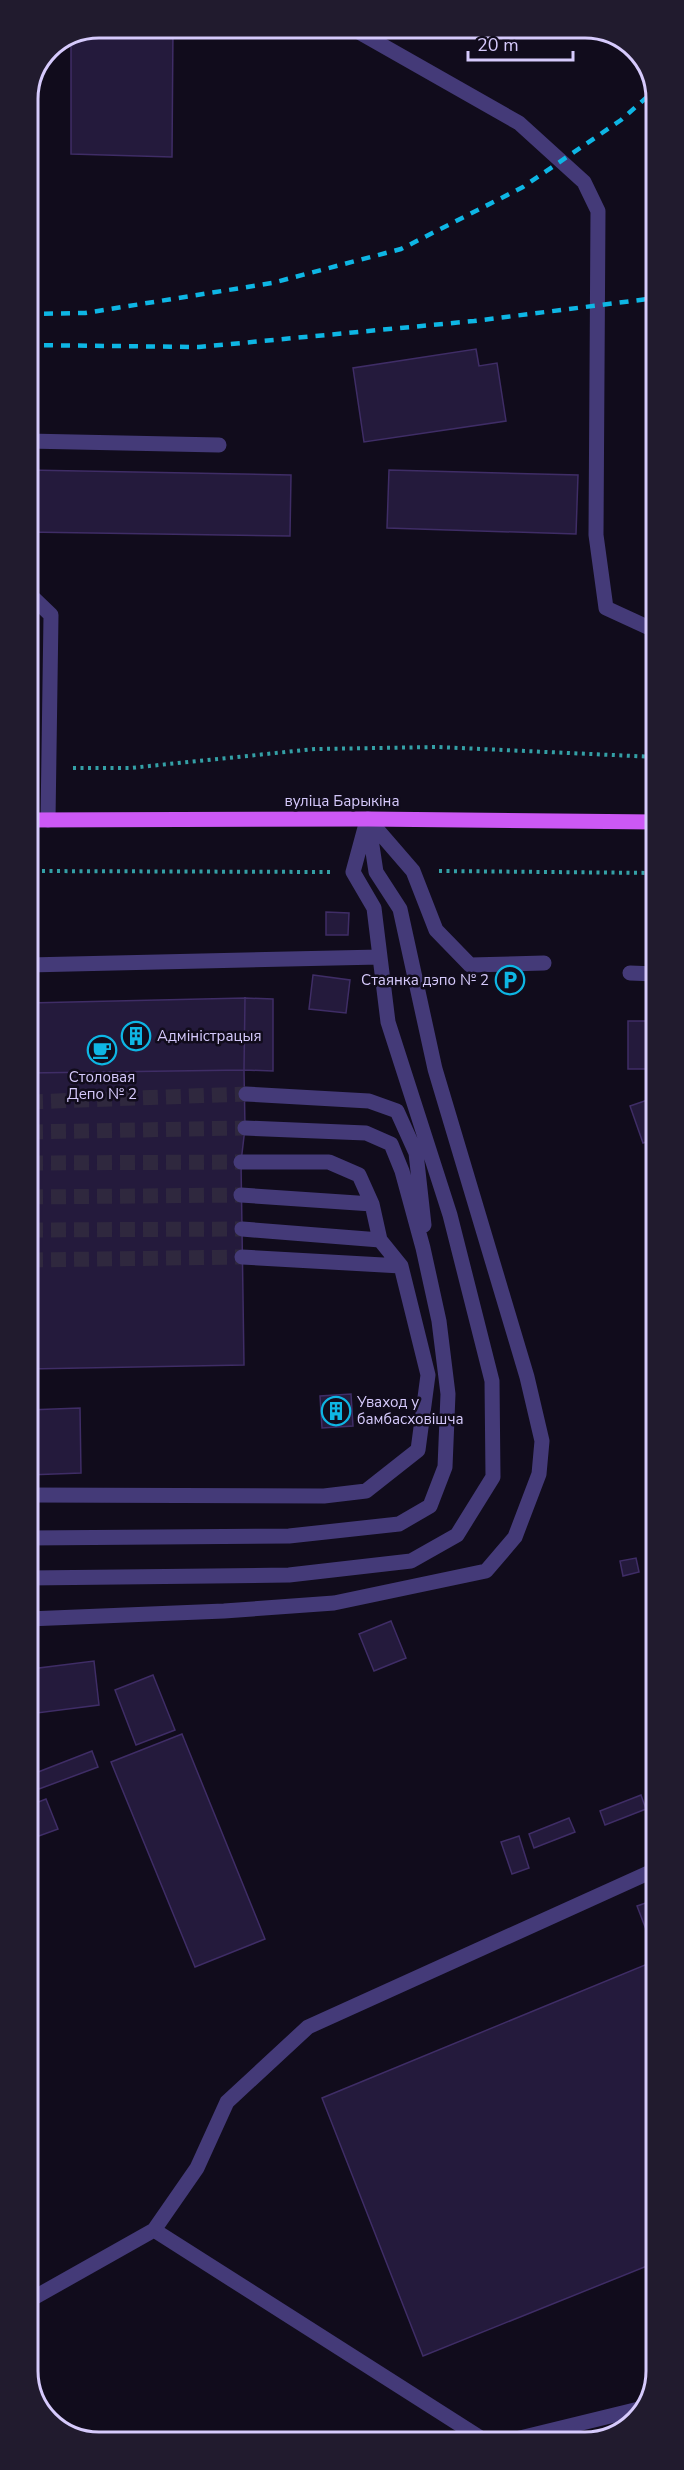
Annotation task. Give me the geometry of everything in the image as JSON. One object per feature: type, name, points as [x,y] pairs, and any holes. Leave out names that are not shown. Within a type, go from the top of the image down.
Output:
[{"type":"main road","name":"вуліца Барыкіна","points":[[37,820],[368,819],[646,822]]},
{"type":"lane","points":[[369,38],[519,123],[584,182],[598,211],[596,535],[606,608],[646,626]]},
{"type":"lane","points":[[37,441],[219,445]]},
{"type":"lane","points":[[37,602],[51,615],[48,820]]},
{"type":"lane","points":[[37,1578],[289,1575],[411,1562],[457,1535],[493,1477],[492,1381],[450,1215],[388,1022],[374,908],[353,872],[368,819]]},
{"type":"lane","points":[[368,819],[412,871],[436,930],[470,966],[544,963]]},
{"type":"lane","points":[[37,1619],[224,1611],[334,1603],[486,1571],[515,1537],[539,1474],[542,1441],[527,1377],[435,1069],[400,909],[376,872],[368,819]]},
{"type":"lane","points":[[37,964],[381,957]]},
{"type":"lane","points":[[630,973],[646,974]]},
{"type":"lane","points":[[246,1094],[369,1101],[397,1111],[416,1153],[431,1284]]},
{"type":"lane","points":[[37,1538],[289,1536],[399,1524],[430,1506],[445,1467],[448,1394],[439,1321],[431,1284],[402,1171],[391,1144],[366,1133],[245,1128]]},
{"type":"lane","points":[[37,1496],[324,1496],[366,1491],[418,1449],[428,1375],[401,1266],[380,1240],[372,1204],[359,1175],[329,1162],[241,1162]]},
{"type":"lane","points":[[241,1194],[372,1204]]},
{"type":"lane","points":[[242,1229],[380,1240]]},
{"type":"lane","points":[[242,1257],[401,1266]]},
{"type":"lane","points":[[37,2296],[154,2230],[197,2168],[227,2102],[308,2027],[646,1874]]},
{"type":"lane","points":[[154,2230],[471,2432]]},
{"type":"lane","points":[[545,2432],[632,2411]]},
{"type":"path","points":[[48,768],[130,768],[315,749],[438,747],[646,757]]},
{"type":"building","points":[[98,37],[173,37],[172,157],[71,154],[71,44]]},
{"type":"building","points":[[476,349],[479,366],[497,363],[506,421],[364,442],[353,368]]},
{"type":"building","points":[[37,470],[291,475],[290,536],[37,532]]},
{"type":"building","points":[[389,470],[578,475],[576,534],[387,528]]},
{"type":"building","points":[[326,912],[349,913],[348,935],[326,935]]},
{"type":"building","points":[[313,975],[350,980],[346,1013],[309,1009]]},
{"type":"building","name":"Адміністрацыя","points":[[245,998],[244,1070],[37,1073],[37,1003]]},
{"type":"building","points":[[245,998],[273,999],[273,1071],[244,1070]]},
{"type":"building","points":[[628,1021],[646,1021],[646,1069],[628,1069]]},
{"type":"building","points":[[244,1070],[245,1128],[241,1162],[244,1365],[37,1369],[37,1073]]},
{"type":"building","points":[[646,1100],[646,1142],[643,1143],[630,1106]]},
{"type":"building","name":"Уваход у бамбасховішча","points":[[351,1394],[353,1426],[322,1428],[320,1396]]},
{"type":"building","points":[[80,1408],[81,1473],[37,1475],[37,1410]]},
{"type":"building","points":[[636,1558],[639,1572],[623,1576],[620,1561]]},
{"type":"building","points":[[391,1621],[406,1658],[374,1671],[359,1634]]},
{"type":"building","points":[[94,1661],[99,1705],[37,1713],[37,1668]]},
{"type":"building","points":[[153,1675],[175,1730],[136,1745],[115,1690]]},
{"type":"building","points":[[182,1734],[265,1939],[195,1967],[111,1762]]},
{"type":"building","points":[[92,1751],[98,1767],[39,1789],[37,1772]]},
{"type":"building","points":[[641,1795],[646,1809],[605,1825],[600,1811]]},
{"type":"building","points":[[46,1799],[58,1829],[37,1837],[37,1802]]},
{"type":"building","points":[[569,1818],[575,1832],[534,1848],[529,1834]]},
{"type":"building","points":[[519,1836],[529,1868],[512,1874],[501,1842]]},
{"type":"building","points":[[646,1903],[646,1929],[637,1906]]},
{"type":"building","points":[[646,1965],[646,2266],[423,2356],[322,2098]]},
{"type":"tunnel","points":[[37,1102],[246,1094]]},
{"type":"tunnel","points":[[37,1132],[245,1128]]},
{"type":"tunnel","points":[[37,1163],[241,1162]]},
{"type":"tunnel","points":[[37,1197],[241,1195]]},
{"type":"tunnel","points":[[37,1230],[242,1229]]},
{"type":"tunnel","points":[[37,1260],[242,1257]]},
{"type":"railway","points":[[37,314],[85,313],[272,283],[401,249],[523,187],[621,120],[646,98]]},
{"type":"railway","points":[[37,345],[199,347],[474,321],[646,299]]},
{"type":"place","name":"Стаянка дэпо № 2","points":[[510,980]]},
{"type":"place","name":"Адміністрацыя","points":[[136,1036]]},
{"type":"place","name":"Столовая Депо № 2","points":[[102,1050]]},
{"type":"place","name":"Уваход у бамбасховішча","points":[[336,1411]]}]
